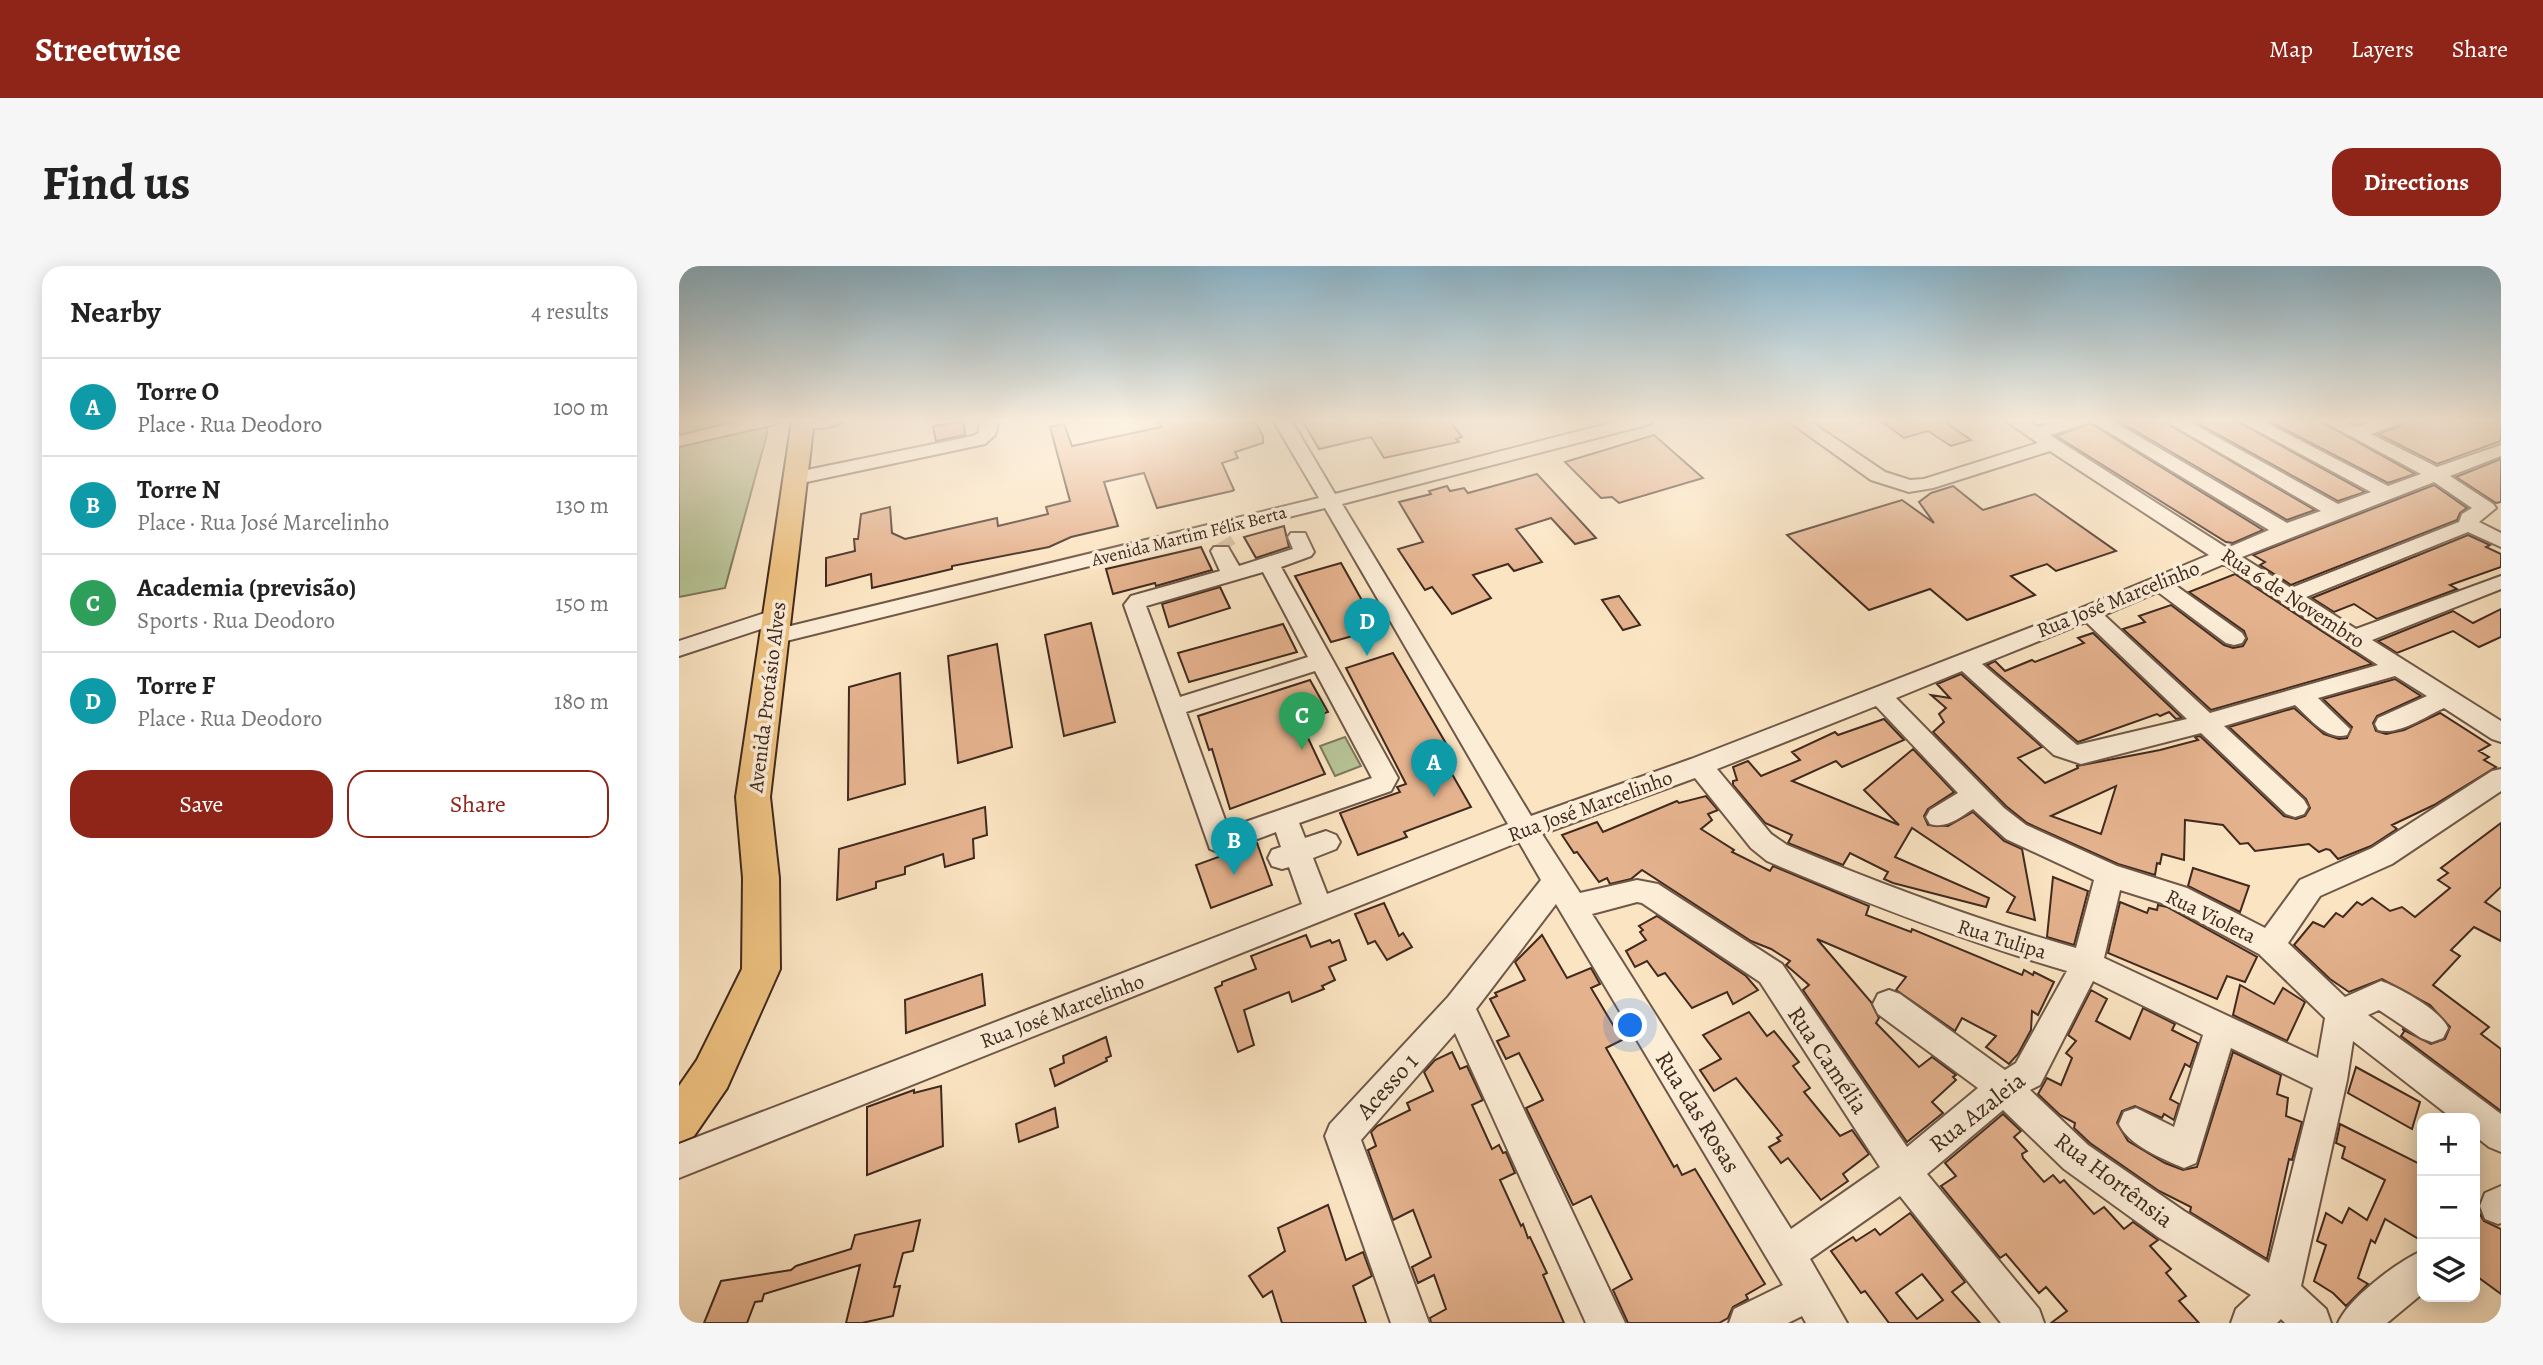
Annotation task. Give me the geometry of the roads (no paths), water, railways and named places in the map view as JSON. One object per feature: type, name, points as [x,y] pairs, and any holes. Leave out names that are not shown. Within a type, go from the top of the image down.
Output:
[{"type":"main road","name":"Avenida Protásio Alves","points":[[679,1121],[712,1074],[761,969],[761,878],[753,797],[798,469]]},
{"type":"street","points":[[797,478],[839,469]]},
{"type":"street","name":"Rua das Rosas","points":[[1312,469],[1525,829],[1819,1307]]},
{"type":"street","name":"Avenida Martim Félix Berta","points":[[776,626],[1195,536],[1222,541],[1331,501],[1453,469]]},
{"type":"street","points":[[1868,469],[1878,476],[1909,486],[1926,484],[1974,469]]},
{"type":"street","name":"Rua 6 de Novembro","points":[[2091,469],[2501,733]]},
{"type":"street","points":[[2181,469],[2285,531]]},
{"type":"street","points":[[2261,469],[2337,512]]},
{"type":"street","points":[[2342,469],[2386,492]]},
{"type":"street","points":[[2427,469],[2459,494],[2486,508],[2469,519],[2469,525]]},
{"type":"street","name":"Rua José Marcelinho","points":[[679,1161],[1525,829],[1700,766],[2089,612],[2285,531],[2449,469]]},
{"type":"street","points":[[2290,596],[2469,525],[2501,541]]},
{"type":"street","points":[[1269,564],[1385,782],[1220,842],[1136,603],[1304,552],[1298,537]]},
{"type":"street","points":[[1222,541],[1235,573]]},
{"type":"street","points":[[2159,583],[2234,638]]},
{"type":"street","points":[[2355,638],[2498,585]]},
{"type":"street","points":[[2089,612],[2295,807]]},
{"type":"street","points":[[679,649],[776,626]]},
{"type":"street","points":[[1964,660],[2072,754],[2081,755],[2205,723],[2399,667]]},
{"type":"street","points":[[1172,708],[1321,661]]},
{"type":"street","name":"Rua Violeta","points":[[1879,695],[1994,815],[2016,832],[2109,875],[2177,896],[2270,945],[2341,1013],[2501,1135]]},
{"type":"street","points":[[2300,696],[2338,729]]},
{"type":"street","points":[[2387,724],[2447,697]]},
{"type":"street","name":"Rua Tulipa","points":[[1700,766],[1761,841],[1777,853],[1893,902],[1992,937],[2087,964],[2331,1080]]},
{"type":"street","points":[[2270,945],[2310,888],[2382,856],[2501,778]]},
{"type":"street","points":[[1939,817],[1976,794]]},
{"type":"street","points":[[1276,821],[1311,913]]},
{"type":"street","points":[[1290,855],[1326,842]]},
{"type":"street","name":"Rua Azaleia","points":[[1786,1254],[1903,1172],[2032,1068],[2087,964],[2109,875]]},
{"type":"street","name":"Rua Camélia","points":[[1565,894],[1648,892],[1764,966],[1903,1172],[2025,1323]]},
{"type":"street","name":"Acesso 1","points":[[1410,1323],[1342,1136],[1565,894]]},
{"type":"street","points":[[2250,1323],[2281,1292],[2331,1080],[2341,1013],[2381,995],[2432,1028]]},
{"type":"street","name":"Rua Hortênsia","points":[[1889,1004],[2004,1088],[2076,1157],[2171,1224],[2281,1292],[2312,1323]]},
{"type":"street","points":[[1459,1007],[1606,1323]]},
{"type":"street","points":[[2136,1124],[2184,1151],[2221,1028]]},
{"type":"street","points":[[2357,1323],[2417,1274]]},
{"type":"street","points":[[1748,1323],[1819,1307]]},
{"type":"tunnel","points":[[1222,541],[1227,549]]},
{"type":"place","name":"Torre F","points":[[1367,656]]},
{"type":"place","name":"Academia (previsão)","points":[[1302,750]]},
{"type":"place","name":"Torre O","points":[[1434,797]]},
{"type":"place","name":"Torre N","points":[[1234,875]]}]
